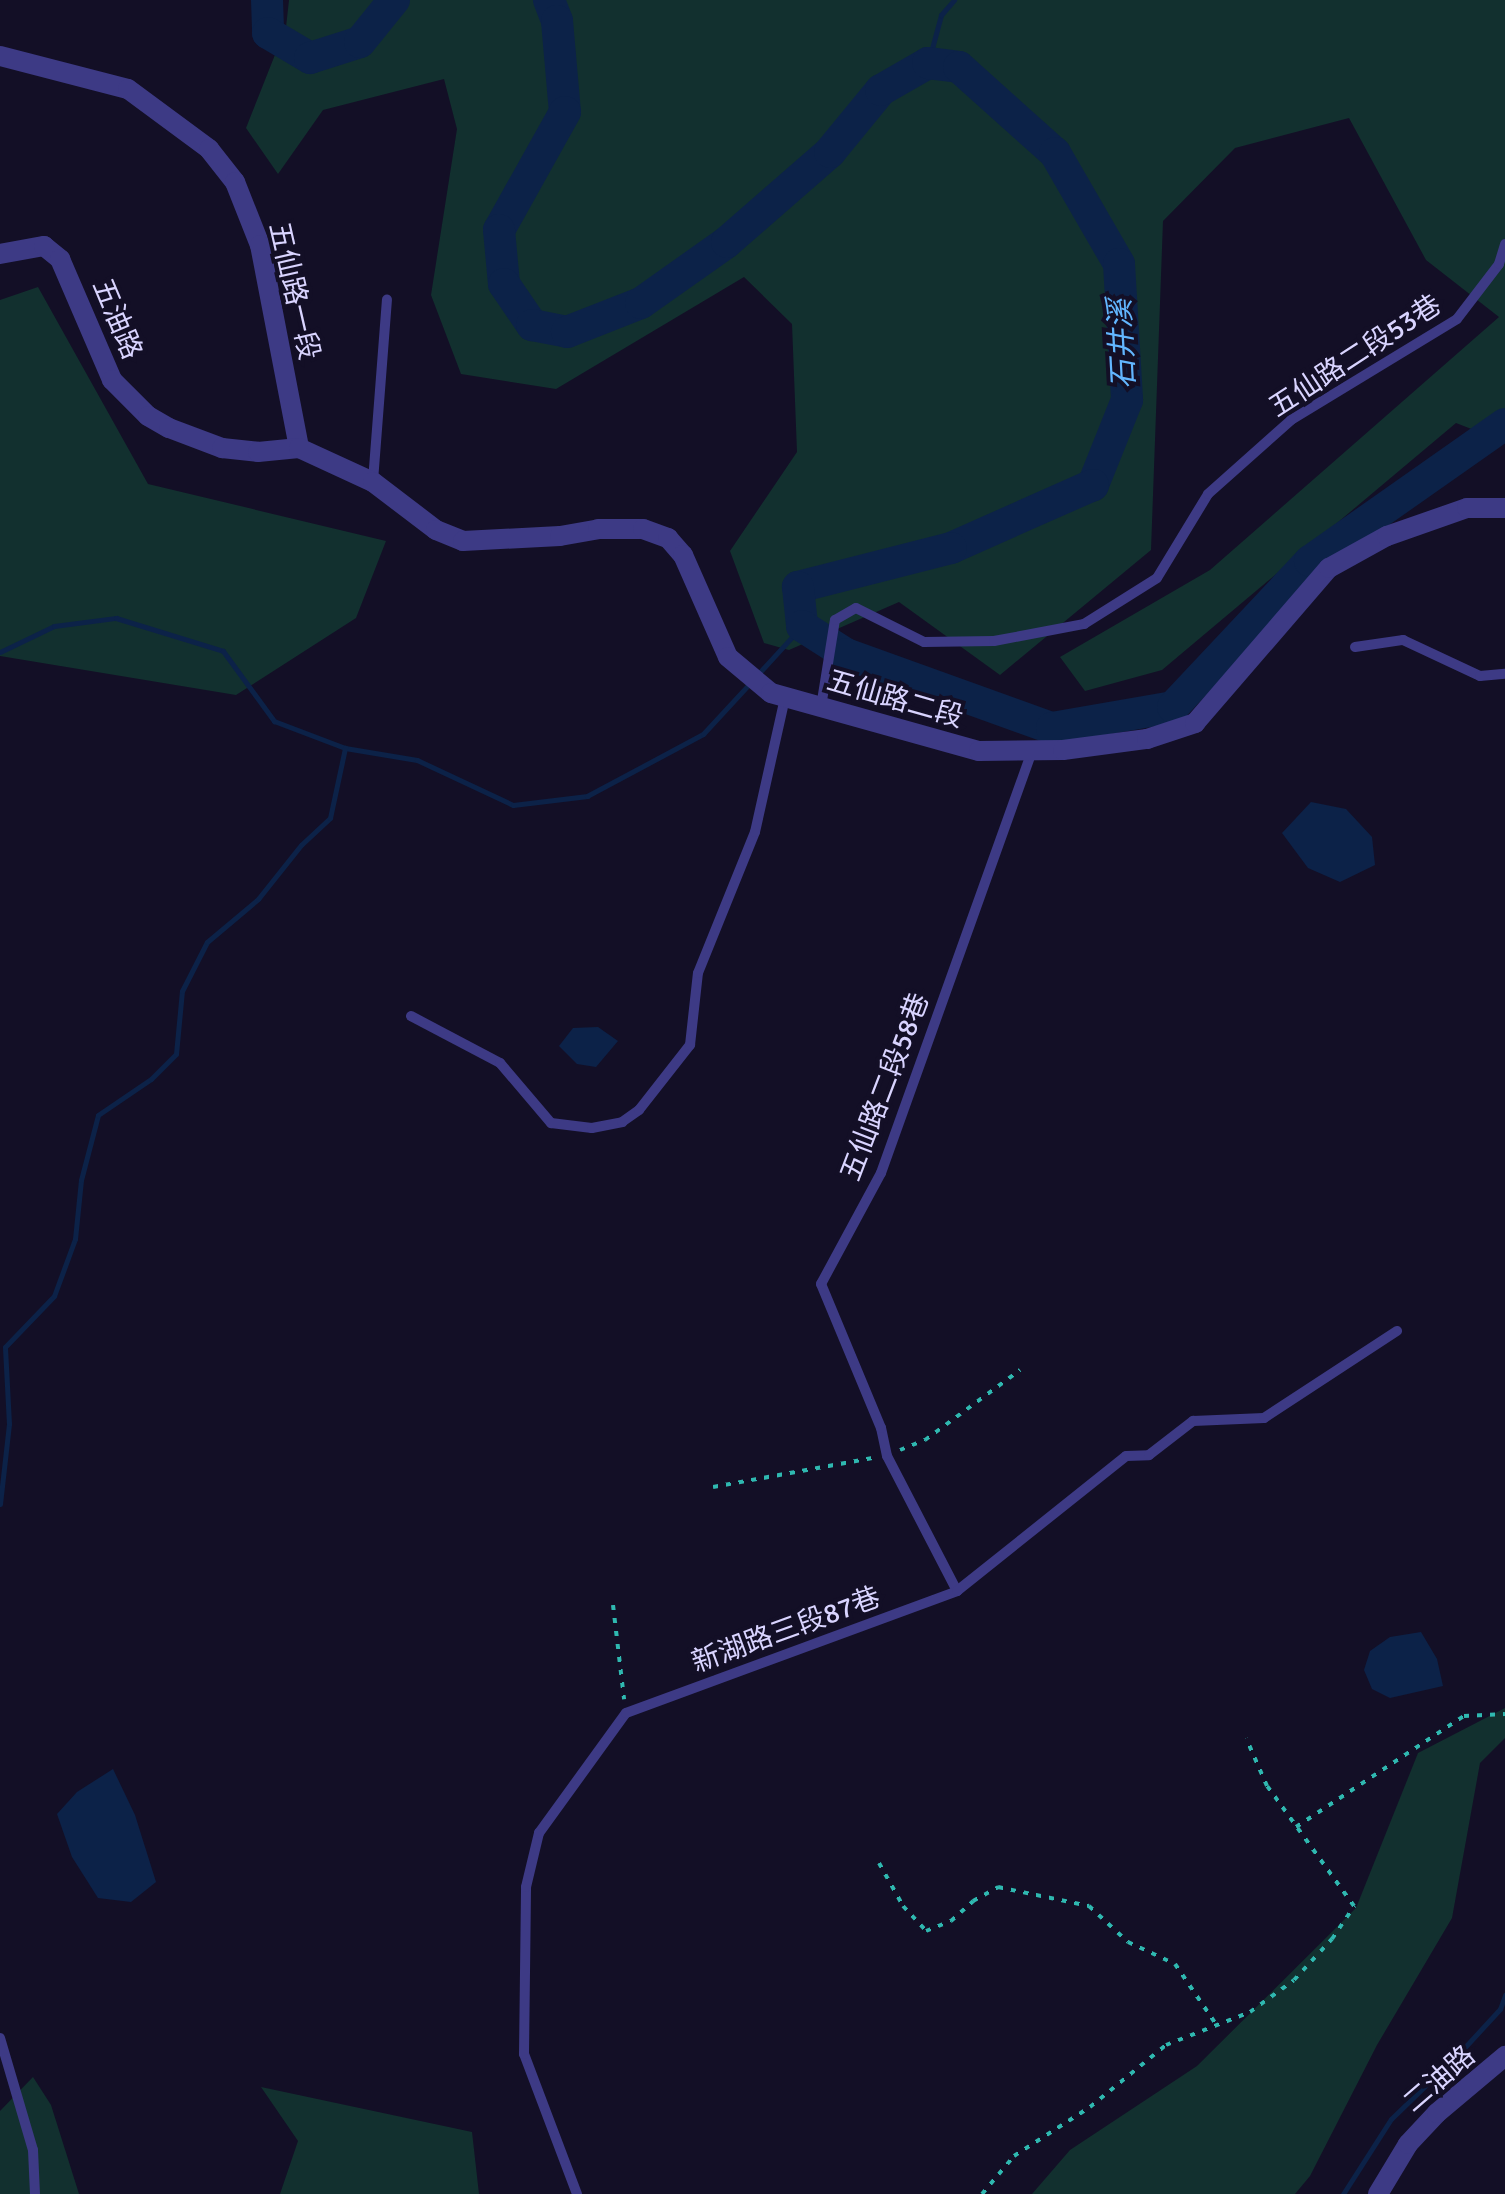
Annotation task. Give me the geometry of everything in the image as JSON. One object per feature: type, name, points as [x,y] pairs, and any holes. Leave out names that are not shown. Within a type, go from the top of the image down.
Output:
[{"type":"street","name":"五仙路一段","points":[[0,56],[128,89],[209,150],[236,182],[260,246],[298,448]]},
{"type":"street","name":"五油路","points":[[0,254],[44,246],[60,259],[112,380],[148,416],[222,448],[258,452],[298,448]]},
{"type":"street","name":"五仙路二段","points":[[298,448],[373,482],[436,530],[463,541],[560,536],[598,529],[643,529],[668,538],[683,555],[728,657],[778,695],[979,751],[1031,754],[1147,738],[1195,723],[1329,568],[1387,536],[1467,508],[1505,508]]},
{"type":"street","name":"二油路","points":[[1378,2194],[1408,2144],[1437,2113],[1505,2056]]},
{"type":"lane","name":"五仙路二段53巷","points":[[821,706],[834,620],[856,608],[924,642],[994,640],[1084,624],[1157,578],[1208,494],[1291,420],[1457,320],[1499,264],[1505,244]]},
{"type":"lane","points":[[373,482],[387,300]]},
{"type":"lane","points":[[1355,646],[1403,640],[1480,676],[1505,674]]},
{"type":"lane","points":[[411,1016],[500,1063],[551,1123],[592,1128],[622,1122],[638,1110],[690,1045],[698,973],[755,832],[778,695]]},
{"type":"lane","name":"五仙路二段58巷","points":[[957,1591],[887,1456],[881,1428],[821,1284],[880,1172],[1031,754]]},
{"type":"lane","name":"新湖路三段87巷","points":[[626,1713],[957,1591],[1126,1456],[1148,1455],[1193,1421],[1264,1418],[1397,1330]]},
{"type":"lane","points":[[577,2194],[524,2054],[526,1887],[539,1833],[626,1713]]},
{"type":"lane","points":[[0,2038],[33,2150],[36,2194]]},
{"type":"path","points":[[714,1488],[887,1456],[925,1440],[1020,1370]]},
{"type":"path","points":[[613,1604],[626,1713]]},
{"type":"path","points":[[1296,1827],[1464,1716],[1505,1714]]},
{"type":"path","points":[[982,2194],[1014,2156],[1090,2107],[1166,2045],[1250,2012],[1294,1980],[1332,1939],[1354,1906],[1267,1786],[1246,1738]]},
{"type":"path","points":[[880,1863],[903,1906],[926,1931],[951,1922],[973,1901],[998,1887],[1089,1906],[1128,1942],[1175,1964],[1216,2024]]},
{"type":"green space","points":[[289,0],[1505,0],[1505,442],[1456,423],[1162,670],[1085,691],[1060,657],[1210,570],[1499,317],[1426,260],[1349,118],[1235,148],[1163,221],[1151,550],[1000,675],[899,602],[789,650],[764,643],[730,551],[797,452],[792,324],[744,277],[556,389],[461,374],[431,295],[457,129],[444,79],[323,110],[278,174],[246,128],[286,27]]},
{"type":"green space","points":[[38,287],[148,484],[386,541],[356,618],[236,695],[0,656],[0,300]]},
{"type":"green space","points":[[1505,1708],[1505,1738],[1480,1763],[1452,1918],[1377,2045],[1310,2176],[1295,2194],[1032,2194],[1070,2150],[1197,2066],[1356,1908],[1418,1753]]},
{"type":"green space","points":[[33,2077],[51,2105],[79,2194],[0,2194],[0,2111]]},
{"type":"green space","points":[[261,2087],[472,2132],[479,2194],[280,2194],[298,2141]]},
{"type":"water","points":[[1311,802],[1346,809],[1372,837],[1375,865],[1340,882],[1308,868],[1282,833]]},
{"type":"water","points":[[598,1027],[618,1041],[596,1067],[577,1064],[559,1046],[573,1028]]},
{"type":"water","points":[[1421,1632],[1437,1659],[1443,1686],[1390,1698],[1372,1689],[1364,1670],[1370,1651],[1390,1637]]},
{"type":"water","points":[[113,1769],[135,1815],[156,1882],[131,1902],[98,1898],[72,1857],[57,1814],[77,1792]]},
{"type":"waterway","name":"石井溪","points":[[267,0],[268,33],[310,58],[360,42],[394,0]]},
{"type":"waterway","name":"石井溪","points":[[549,0],[557,21],[565,112],[499,230],[504,284],[532,325],[567,332],[641,303],[727,242],[830,152],[881,90],[928,63],[959,67],[1055,153],[1119,264],[1127,400],[1093,485],[951,548],[798,587],[802,626],[846,654],[1052,728],[1173,707],[1310,561],[1505,424]]},
{"type":"waterway","points":[[928,63],[941,15],[954,0]]},
{"type":"waterway","points":[[0,652],[54,626],[116,618],[223,651],[274,721],[345,748],[417,760],[513,805],[587,796],[703,734],[751,682]]},
{"type":"waterway","points":[[758,674],[802,626]]},
{"type":"waterway","points":[[0,1504],[9,1424],[5,1347],[54,1296],[75,1239],[81,1180],[98,1115],[151,1079],[176,1054],[182,991],[207,942],[258,899],[301,845],[330,818],[345,748]]},
{"type":"waterway","points":[[1343,2194],[1391,2119],[1500,2009],[1505,1995]]}]
